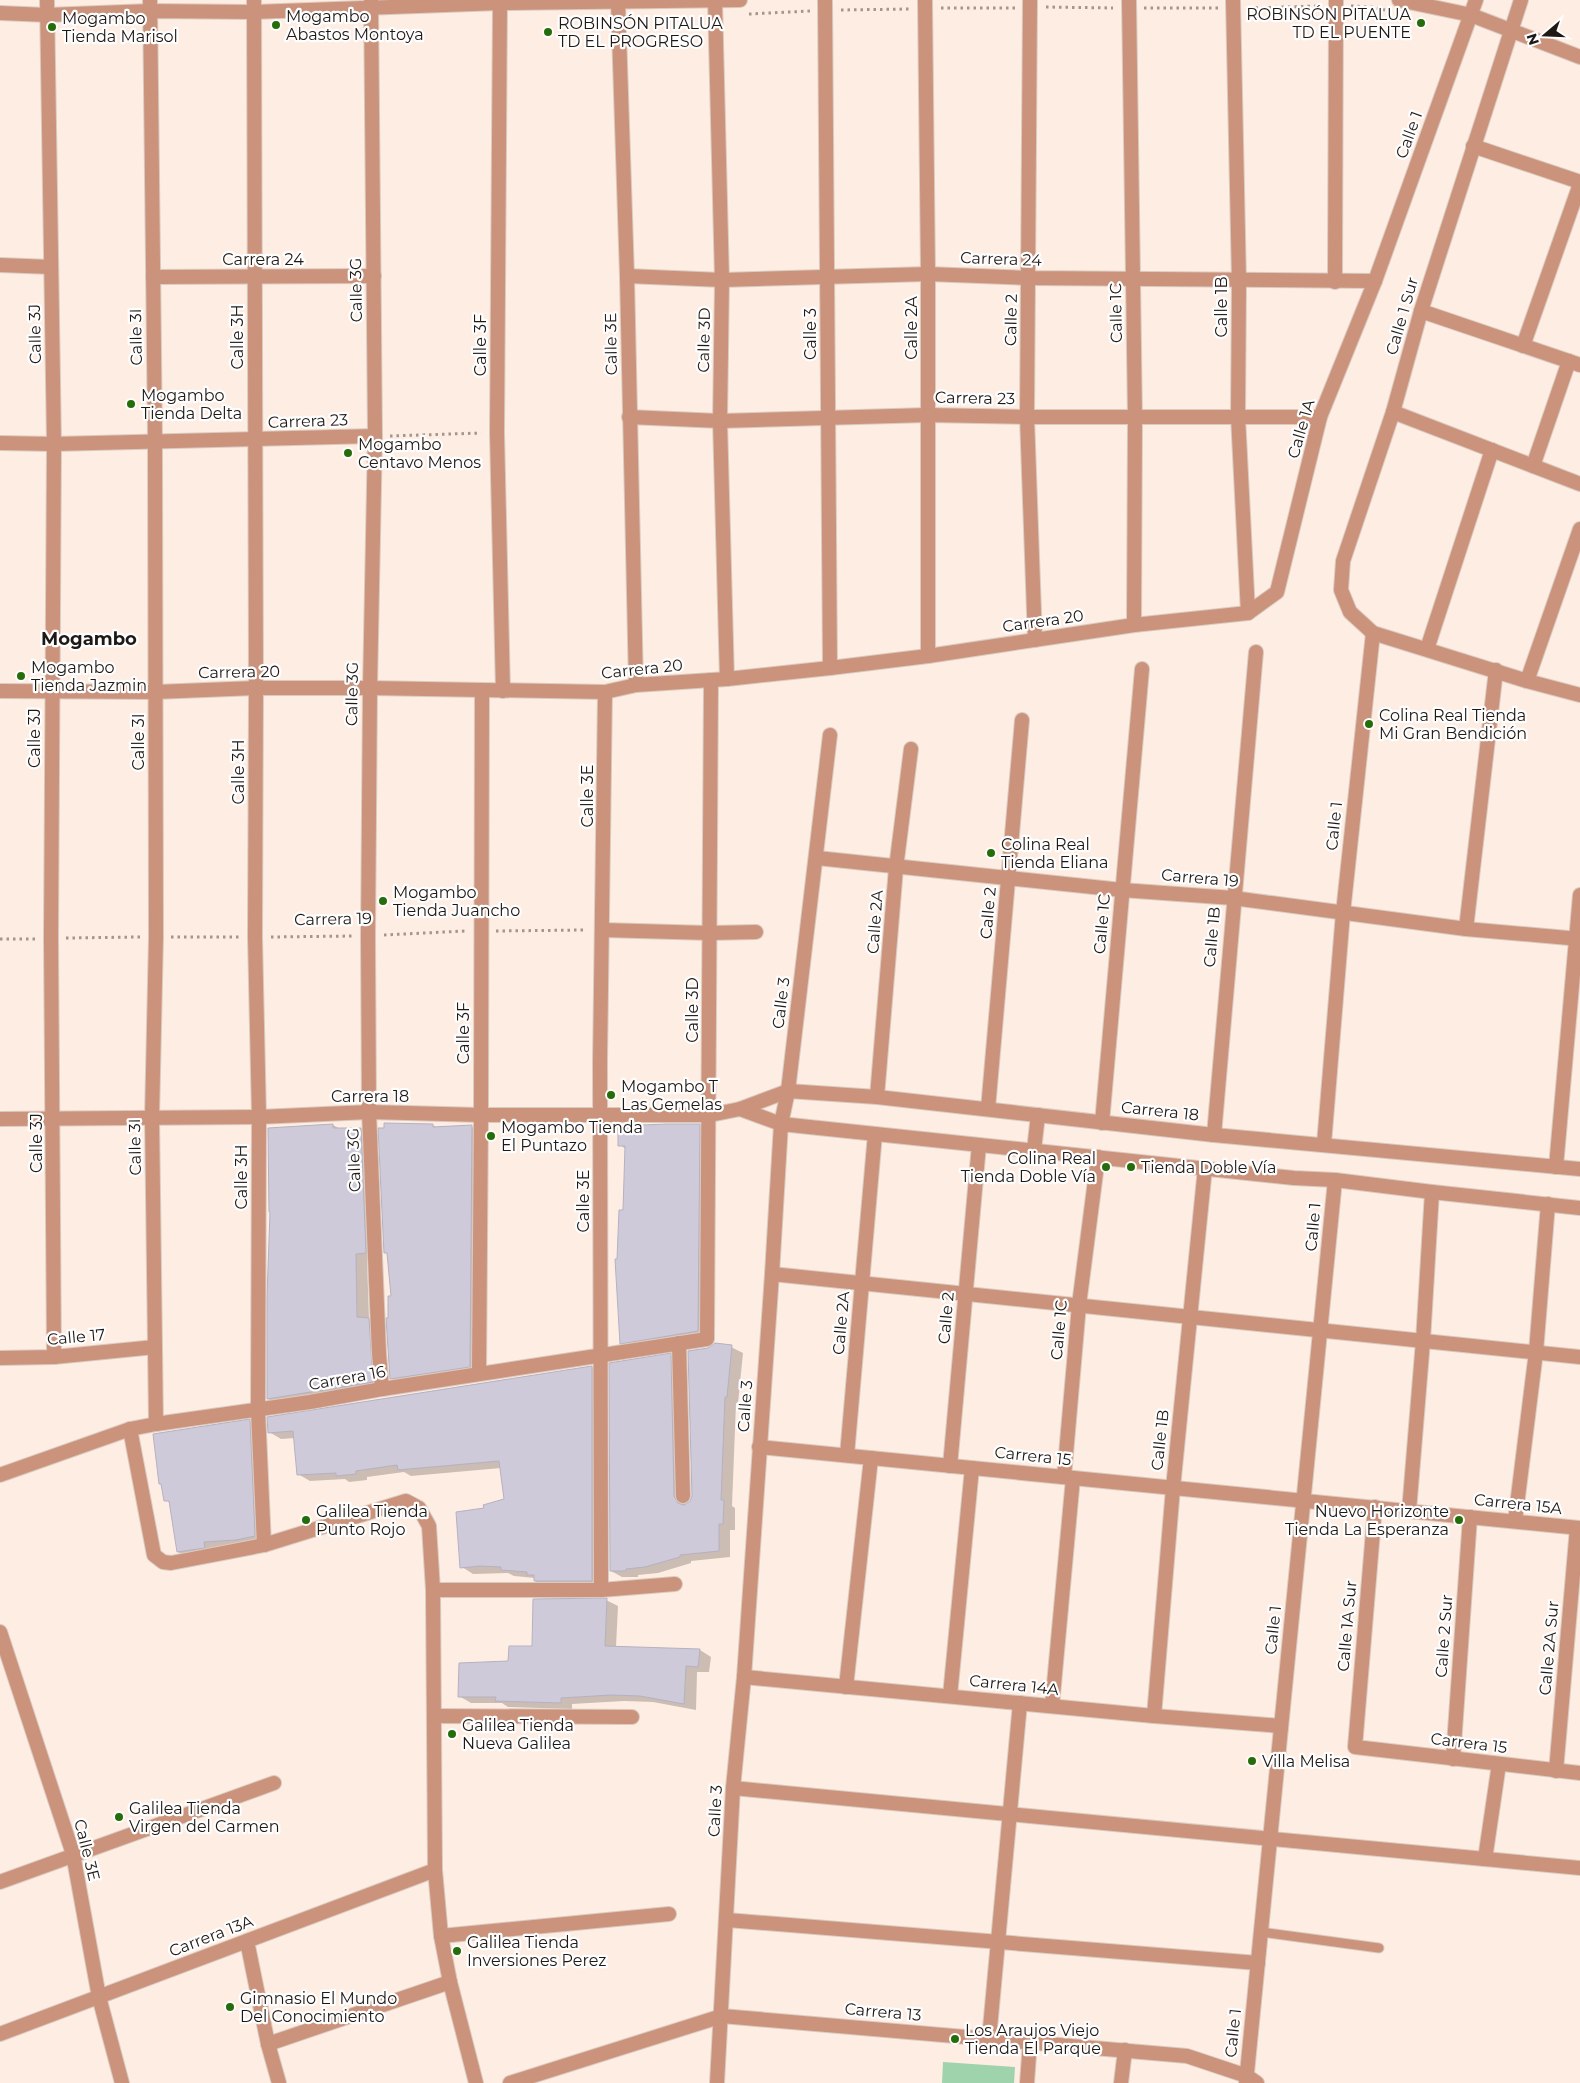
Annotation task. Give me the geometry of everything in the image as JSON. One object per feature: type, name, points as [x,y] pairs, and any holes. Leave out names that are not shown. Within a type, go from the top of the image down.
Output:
[{"type":"street","name":"Calle 3J","points":[[47,0],[54,444],[51,938],[54,1356]]},
{"type":"street","points":[[0,13],[47,15],[150,5],[254,6],[544,1],[715,2],[740,0]]},
{"type":"street","name":"Calle 3","points":[[825,0],[830,668]]},
{"type":"street","name":"Calle 2A","points":[[925,0],[928,274],[928,656]]},
{"type":"street","name":"Calle 2","points":[[1030,0],[1027,417],[1035,640]]},
{"type":"street","name":"Calle 1C","points":[[1129,0],[1135,418],[1134,625]]},
{"type":"street","name":"Calle 1B","points":[[1233,0],[1239,281],[1238,416],[1248,613]]},
{"type":"street","points":[[1335,282],[1336,0]]},
{"type":"street","points":[[1400,0],[1475,17],[1580,57]]},
{"type":"street","name":"Calle 1","points":[[1375,281],[1475,17],[1476,0]]},
{"type":"street","name":"Calle 1 Sur","points":[[1373,633],[1350,612],[1340,590],[1343,561],[1393,412],[1421,311],[1473,146],[1504,28],[1521,0]]},
{"type":"street","name":"Calle 3F","points":[[500,2],[497,433],[503,691]]},
{"type":"street","name":"Calle 3E","points":[[618,2],[627,276],[636,685]]},
{"type":"street","name":"Calle 3D","points":[[715,2],[722,280],[720,421],[727,679]]},
{"type":"street","name":"Calle 3G","points":[[371,4],[375,436],[370,688],[369,1112],[382,1389]]},
{"type":"street","name":"Calle 3I","points":[[150,5],[155,440],[156,937],[152,1117],[156,1424]]},
{"type":"street","name":"Calle 3H","points":[[254,6],[255,937],[259,1117],[258,1410],[264,1545]]},
{"type":"street","points":[[1473,146],[1580,183],[1523,346]]},
{"type":"street","points":[[0,265],[51,267]]},
{"type":"street","name":"Carrera 24","points":[[627,276],[722,280],[928,274],[1029,278],[1375,281]]},
{"type":"street","name":"Carrera 24","points":[[153,277],[374,276]]},
{"type":"street","name":"Calle 1A","points":[[1277,592],[1320,417],[1375,281]]},
{"type":"street","points":[[1421,311],[1575,363],[1533,466]]},
{"type":"street","points":[[1393,412],[1580,484]]},
{"type":"street","name":"Carrera 23","points":[[630,417],[720,421],[928,414],[1135,418],[1320,417]]},
{"type":"street","name":"Carrera 23","points":[[0,443],[54,444],[375,436]]},
{"type":"street","points":[[1427,649],[1492,450]]},
{"type":"street","points":[[1527,681],[1580,528]]},
{"type":"street","name":"Carrera 20","points":[[0,691],[155,692],[256,688],[370,688],[482,692],[605,692],[636,685],[727,679],[928,656],[1134,625],[1248,613],[1277,592]]},
{"type":"street","points":[[1373,633],[1527,681],[1580,695]]},
{"type":"street","name":"Calle 1","points":[[1324,1144],[1343,913],[1373,633]]},
{"type":"street","name":"Calle 1B","points":[[1214,1135],[1233,898],[1256,652]]},
{"type":"street","name":"Calle 1C","points":[[1102,1123],[1142,669]]},
{"type":"street","points":[[1466,928],[1496,670]]},
{"type":"street","name":"Calle 3D","points":[[707,1339],[710,1115],[711,680]]},
{"type":"street","name":"Calle 3F","points":[[479,1374],[482,692]]},
{"type":"street","name":"Calle 3E","points":[[601,1590],[600,1115],[605,692]]},
{"type":"street","name":"Calle 2","points":[[988,1109],[1022,720]]},
{"type":"street","name":"Calle 3","points":[[717,2083],[734,1788],[744,1677],[781,1124],[788,1091],[817,858],[830,735]]},
{"type":"street","name":"Calle 2A","points":[[878,1097],[896,868],[911,749]]},
{"type":"street","name":"Carrera 19","points":[[817,858],[896,868],[1122,890],[1233,898],[1466,928],[1578,939]]},
{"type":"street","points":[[1556,1167],[1578,939],[1580,895]]},
{"type":"street","points":[[603,930],[709,933],[756,932]]},
{"type":"street","name":"Carrera 18","points":[[0,1119],[259,1117],[369,1112],[481,1115],[710,1115],[740,1109],[788,1091],[878,1097],[1214,1135],[1580,1169]]},
{"type":"street","points":[[740,1109],[781,1124],[1335,1180],[1580,1208]]},
{"type":"street","points":[[1034,1150],[1038,1115]]},
{"type":"street","name":"Calle 2A","points":[[847,1455],[875,1134]]},
{"type":"street","name":"Calle 2","points":[[950,1466],[979,1144]]},
{"type":"street","name":"Calle 1C","points":[[1052,1706],[1069,1477],[1079,1305],[1098,1157]]},
{"type":"street","name":"Calle 1B","points":[[1154,1716],[1173,1488],[1205,1168]]},
{"type":"street","name":"Calle 1","points":[[1250,2081],[1258,1963],[1335,1180]]},
{"type":"street","points":[[1410,1511],[1432,1192]]},
{"type":"street","points":[[1515,1521],[1536,1352],[1548,1204]]},
{"type":"street","points":[[772,1274],[1580,1357]]},
{"type":"street","name":"Carrera 16","points":[[0,1475],[130,1429],[601,1354],[707,1339]]},
{"type":"street","points":[[679,1343],[683,1496]]},
{"type":"street","name":"Calle 17","points":[[0,1358],[155,1348]]},
{"type":"street","points":[[130,1429],[154,1555],[163,1562],[171,1563],[264,1545],[406,1501],[419,1508],[429,1526],[433,1590],[435,1870],[441,1936],[450,1982],[476,2083]]},
{"type":"street","name":"Carrera 15","points":[[759,1447],[1303,1500]]},
{"type":"street","points":[[846,1687],[871,1458]]},
{"type":"street","points":[[950,1696],[972,1468]]},
{"type":"street","name":"Carrera 15A","points":[[1303,1500],[1578,1528]]},
{"type":"street","name":"Calle 1A Sur","points":[[1355,1748],[1375,1507]]},
{"type":"street","name":"Calle 2 Sur","points":[[1453,1759],[1470,1517]]},
{"type":"street","name":"Calle 2A Sur","points":[[1556,1770],[1578,1528]]},
{"type":"street","points":[[433,1590],[601,1590],[675,1584]]},
{"type":"street","name":"Calle 3E","points":[[0,1632],[73,1854],[99,1997],[122,2083]]},
{"type":"street","name":"Carrera 14A","points":[[744,1677],[1154,1716],[1281,1726]]},
{"type":"street","points":[[989,2039],[1020,1703]]},
{"type":"street","points":[[435,1716],[632,1716]]},
{"type":"street","name":"Carrera 15","points":[[1355,1748],[1580,1773]]},
{"type":"street","points":[[1485,1859],[1499,1764]]},
{"type":"street","points":[[0,1882],[73,1854],[274,1783]]},
{"type":"street","points":[[734,1788],[1580,1868]]},
{"type":"street","name":"Carrera 13A","points":[[0,2034],[435,1870]]},
{"type":"street","points":[[441,1936],[669,1914]]},
{"type":"street","points":[[727,1920],[1258,1963]]},
{"type":"street","points":[[247,1941],[268,2044],[279,2083]]},
{"type":"street","points":[[268,2044],[450,1982]]},
{"type":"street","name":"Carrera 13","points":[[512,2083],[722,2016],[1188,2056],[1250,2081]]},
{"type":"street","points":[[1027,2083],[1030,2042]]},
{"type":"street","points":[[1121,2083],[1125,2050]]},
{"type":"lane","points":[[1261,1932],[1379,1948]]},
{"type":"path","points":[[375,436],[497,433]]},
{"type":"path","name":"Carrera 19","points":[[0,939],[368,936],[481,931],[603,930]]},
{"type":"green space","points":[[943,2062],[1015,2067],[1014,2083],[942,2083]]},
{"type":"building","points":[[384,1123],[433,1124],[433,1127],[472,1125],[470,1367],[390,1379],[386,1318],[388,1318],[388,1296],[391,1296],[387,1253],[384,1253],[378,1128],[384,1128]]},
{"type":"building","points":[[333,1124],[333,1128],[361,1128],[366,1253],[356,1254],[357,1317],[369,1318],[373,1382],[267,1399],[267,1297],[270,1212],[268,1128]]},
{"type":"building","points":[[700,1124],[698,1331],[620,1344],[615,1259],[617,1259],[619,1210],[623,1210],[625,1146],[618,1146],[618,1126]]},
{"type":"building","points":[[715,1343],[732,1345],[727,1397],[725,1397],[721,1500],[724,1500],[723,1524],[719,1524],[719,1551],[680,1555],[680,1557],[645,1567],[626,1569],[626,1571],[610,1571],[609,1363],[671,1353],[674,1496],[678,1503],[684,1505],[690,1501],[692,1496],[688,1351],[708,1348]]},
{"type":"building","points":[[592,1366],[592,1581],[534,1581],[534,1575],[527,1575],[527,1572],[501,1570],[501,1567],[480,1566],[460,1568],[456,1512],[484,1508],[483,1505],[504,1499],[499,1461],[398,1470],[397,1465],[356,1471],[356,1474],[336,1476],[336,1473],[297,1475],[293,1431],[268,1433],[267,1417]]},
{"type":"building","points":[[250,1419],[255,1536],[236,1540],[204,1542],[205,1548],[177,1552],[169,1501],[164,1501],[161,1484],[159,1484],[153,1434]]},
{"type":"building","points":[[607,1598],[605,1646],[700,1649],[698,1667],[686,1666],[684,1704],[640,1696],[611,1695],[561,1698],[561,1703],[495,1701],[496,1697],[458,1697],[459,1663],[508,1661],[509,1646],[532,1646],[533,1599]]},
{"type":"place","name":"ROBINSÓN PITALUA TD EL PUENTE","points":[[1421,23]]},
{"type":"place","name":"Mogambo Abastos Montoya","points":[[276,25]]},
{"type":"place","name":"Mogambo Tienda Marisol","points":[[52,27]]},
{"type":"place","name":"ROBINSÓN PITALUA TD EL PROGRESO","points":[[548,32]]},
{"type":"place","name":"Mogambo Tienda Delta","points":[[131,404]]},
{"type":"place","name":"Mogambo Centavo Menos","points":[[348,453]]},
{"type":"place","name":"Mogambo Tienda Jazmin","points":[[21,676]]},
{"type":"place","name":"Colina Real Tienda Mi Gran Bendición","points":[[1369,724]]},
{"type":"place","name":"Colina Real Tienda Eliana","points":[[991,853]]},
{"type":"place","name":"Mogambo Tienda Juancho","points":[[383,901]]},
{"type":"place","name":"Mogambo T Las Gemelas","points":[[611,1095]]},
{"type":"place","name":"Mogambo Tienda El Puntazo","points":[[491,1136]]},
{"type":"place","name":"Colina Real Tienda Doble Vía","points":[[1106,1167]]},
{"type":"place","name":"Tienda Doble Vía","points":[[1131,1167]]},
{"type":"place","name":"Galilea Tienda Punto Rojo","points":[[306,1520]]},
{"type":"place","name":"Nuevo Horizonte Tienda La Esperanza","points":[[1459,1520]]},
{"type":"place","name":"Galilea Tienda Nueva Galilea","points":[[452,1734]]},
{"type":"place","name":"Villa Melisa","points":[[1252,1761]]},
{"type":"place","name":"Galilea Tienda Virgen del Carmen","points":[[119,1817]]},
{"type":"place","name":"Galilea Tienda Inversiones Perez","points":[[457,1951]]},
{"type":"place","name":"Gimnasio El Mundo Del Conocimiento","points":[[230,2007]]},
{"type":"place","name":"Los Araujos Viejo Tienda El Parque","points":[[955,2039]]},
{"type":"district","name":"Mogambo","points":[[89,639]]}]
